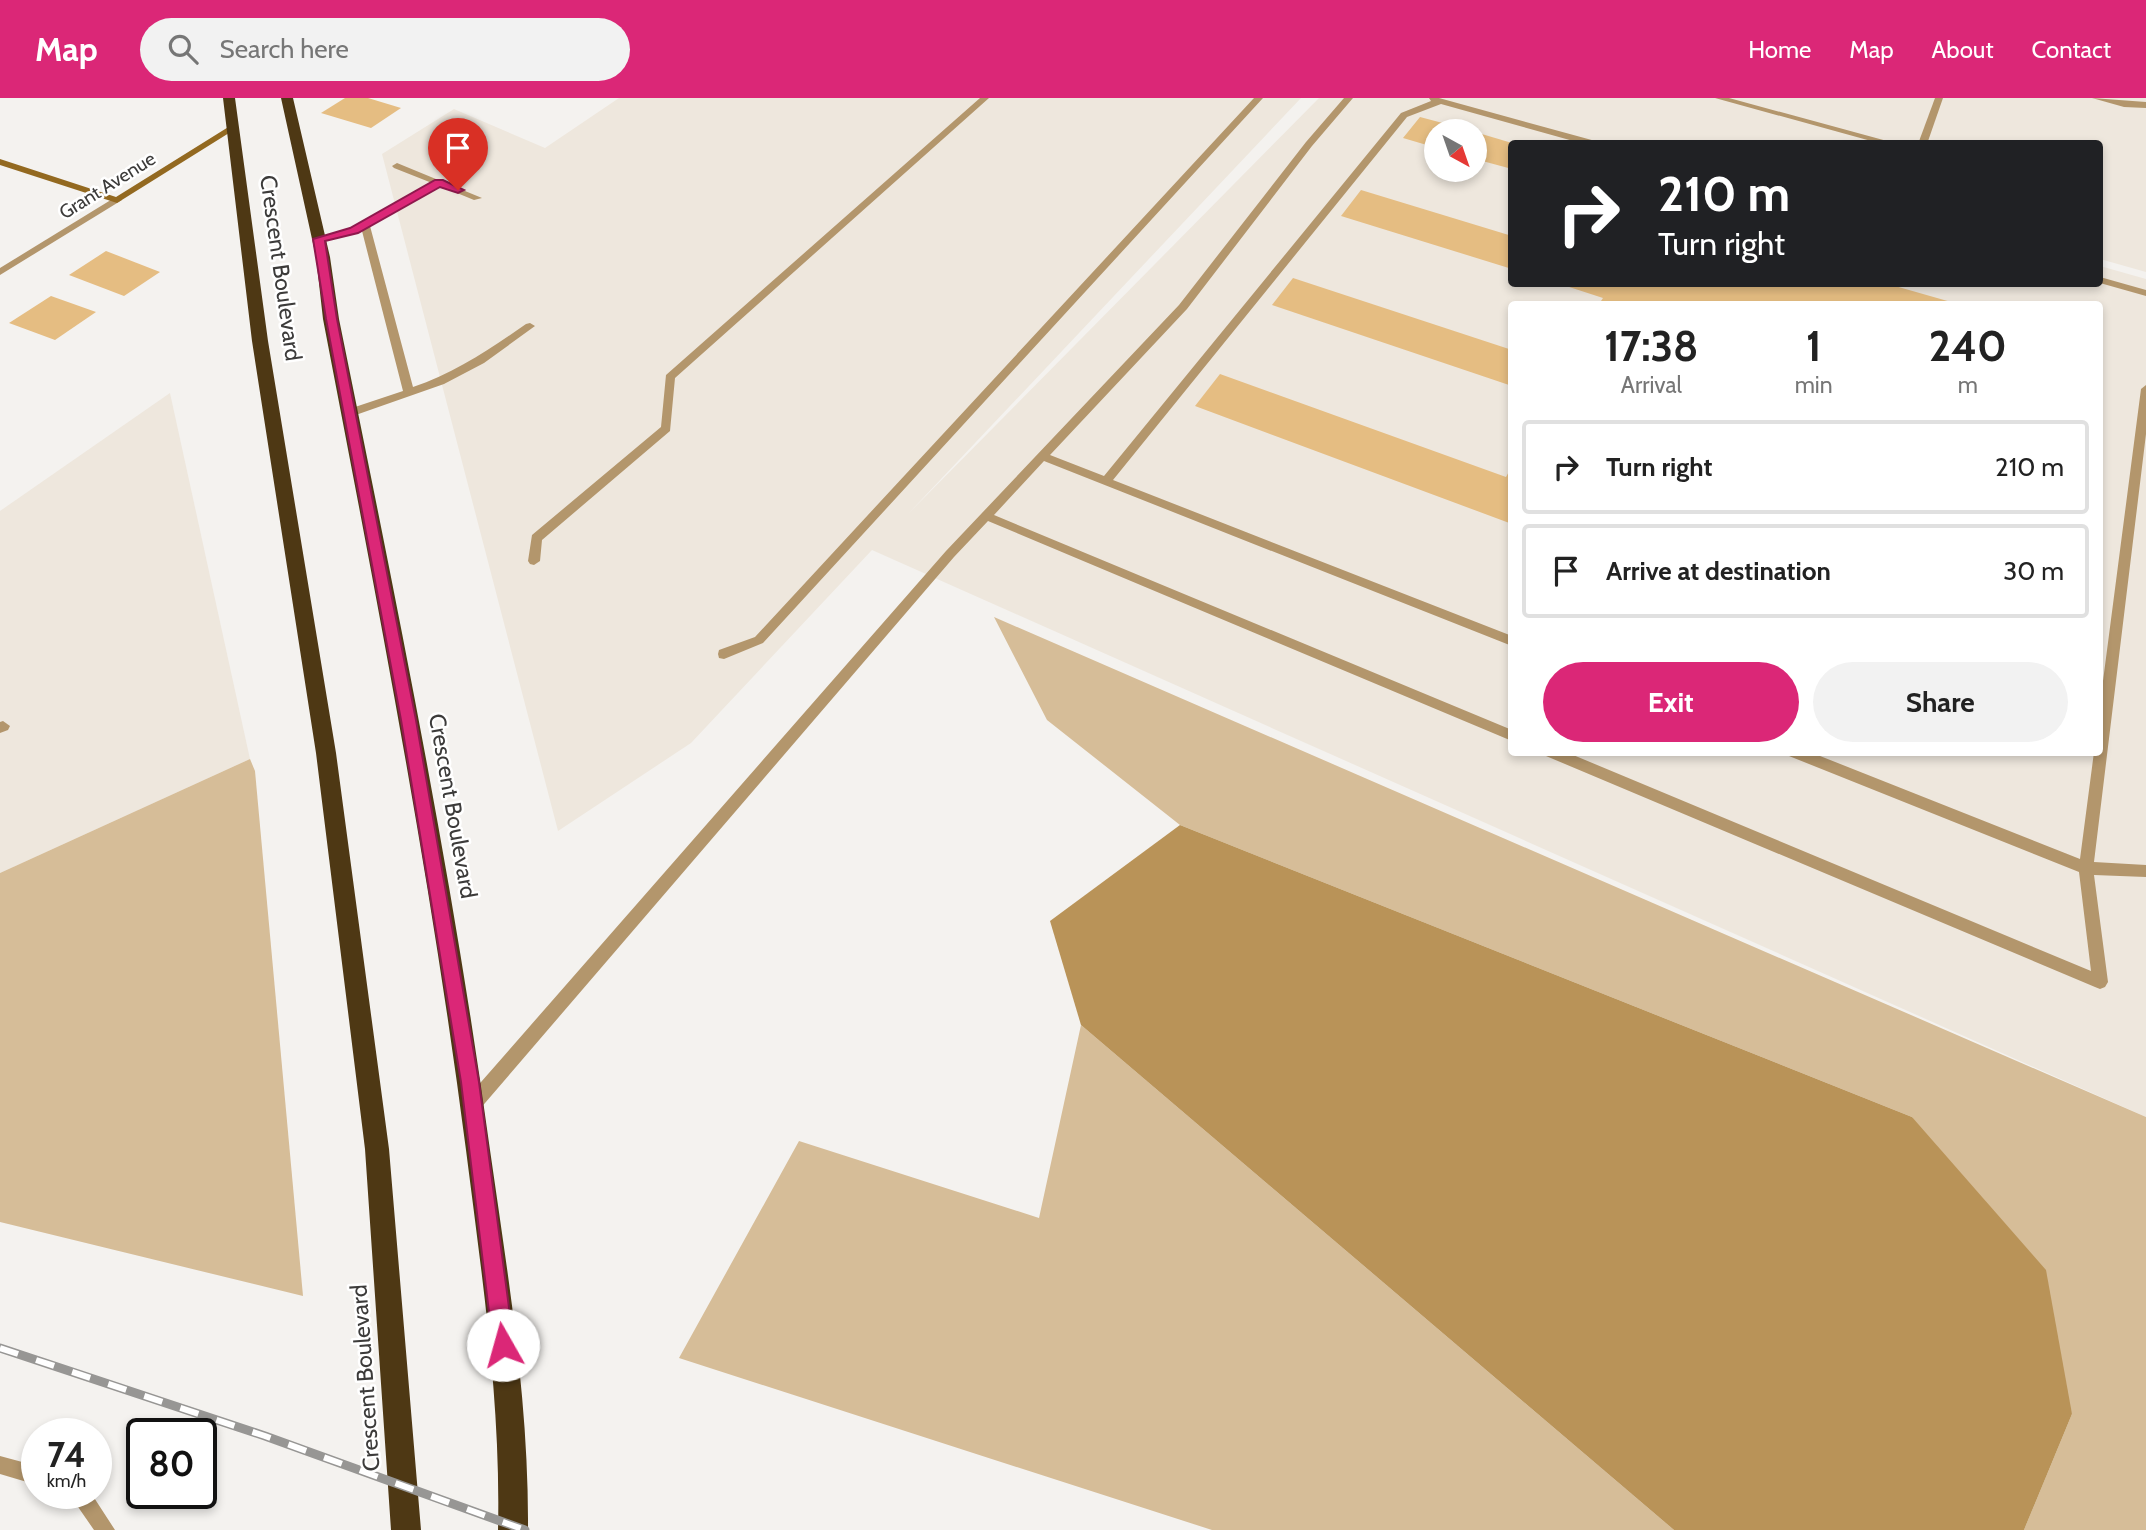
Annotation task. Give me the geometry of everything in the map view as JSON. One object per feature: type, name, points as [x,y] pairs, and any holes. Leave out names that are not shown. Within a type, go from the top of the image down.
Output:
[{"type":"highway","name":"Crescent Boulevard","points":[[229,98],[260,341],[326,753],[377,1149],[406,1530]]},
{"type":"highway","name":"Crescent Boulevard","points":[[287,98],[319,239],[409,720],[473,1104],[510,1398],[516,1472],[513,1530]]},
{"type":"street","points":[[534,561],[536,538],[666,428],[670,377],[985,98]]},
{"type":"street","points":[[724,654],[759,640],[1259,98]]},
{"type":"street","points":[[473,1104],[761,770],[986,516],[1183,307],[1309,144],[1349,98]]},
{"type":"street","points":[[1429,98],[1581,140]]},
{"type":"street","points":[[1719,98],[1879,140]]},
{"type":"street","points":[[1923,140],[1939,98]]},
{"type":"street","points":[[2096,98],[2146,105]]},
{"type":"street","points":[[1106,481],[1404,115],[1440,101]]},
{"type":"street","name":"Grant Avenue","points":[[0,272],[233,128]]},
{"type":"street","points":[[0,162],[117,200]]},
{"type":"street","points":[[397,166],[477,198]]},
{"type":"street","points":[[319,239],[354,231],[439,183]]},
{"type":"street","points":[[365,225],[409,393]]},
{"type":"street","points":[[2103,282],[2146,293]]},
{"type":"street","points":[[350,414],[440,382],[480,362],[530,326]]},
{"type":"street","points":[[2103,732],[2146,389]]},
{"type":"street","points":[[1042,456],[1508,639]]},
{"type":"street","points":[[986,516],[1508,734]]},
{"type":"street","points":[[1561,756],[2100,982],[2086,868],[2100,756]]},
{"type":"street","points":[[1804,756],[2086,868],[2146,871]]},
{"type":"street","points":[[0,1465],[21,1471]]},
{"type":"street","points":[[91,1509],[106,1530]]},
{"type":"shaded area","points":[[619,98],[1301,98],[908,514],[1319,98],[2146,98],[2146,272],[2103,260],[2103,140],[1508,140],[1508,287],[2103,287],[2103,267],[2146,279],[2146,1117],[872,550],[691,743],[558,831],[382,154],[454,109],[545,148]]},
{"type":"shaded area","points":[[170,393],[250,759],[0,873],[0,511]]},
{"type":"shaded area","points":[[994,617],[2146,1117],[2146,1530],[2024,1530],[2072,1414],[1912,1117],[1180,825],[1047,720]]},
{"type":"shaded area","points":[[250,759],[255,771],[303,1296],[0,1222],[0,873]]},
{"type":"shaded area","points":[[1180,825],[1912,1117],[2046,1270],[2072,1414],[2024,1530],[1674,1530],[1081,1025],[1050,921]]},
{"type":"shaded area","points":[[1081,1025],[1674,1530],[1212,1530],[679,1358],[799,1141],[1039,1218]]},
{"type":"building","points":[[345,98],[368,98],[401,108],[371,128],[321,113]]},
{"type":"building","points":[[1420,117],[1428,119],[1424,119],[1424,144],[1403,138]]},
{"type":"building","points":[[1488,136],[1508,142],[1508,168],[1488,163]]},
{"type":"building","points":[[1361,190],[1508,235],[1508,268],[1341,216]]},
{"type":"building","points":[[106,251],[160,272],[124,296],[69,275]]},
{"type":"building","points":[[1293,278],[1508,349],[1508,385],[1272,305]]},
{"type":"building","points":[[1569,287],[1898,287],[1948,301],[1601,301],[1603,298]]},
{"type":"building","points":[[51,296],[96,312],[55,340],[9,323]]},
{"type":"building","points":[[1220,374],[1506,477],[1508,473],[1508,523],[1195,406]]},
{"type":"railway","points":[[0,1348],[265,1436],[525,1530]]},
{"type":"route","points":[[458,190],[439,183],[354,231],[319,239],[331,319],[409,720],[470,1082],[503,1345]]}]
